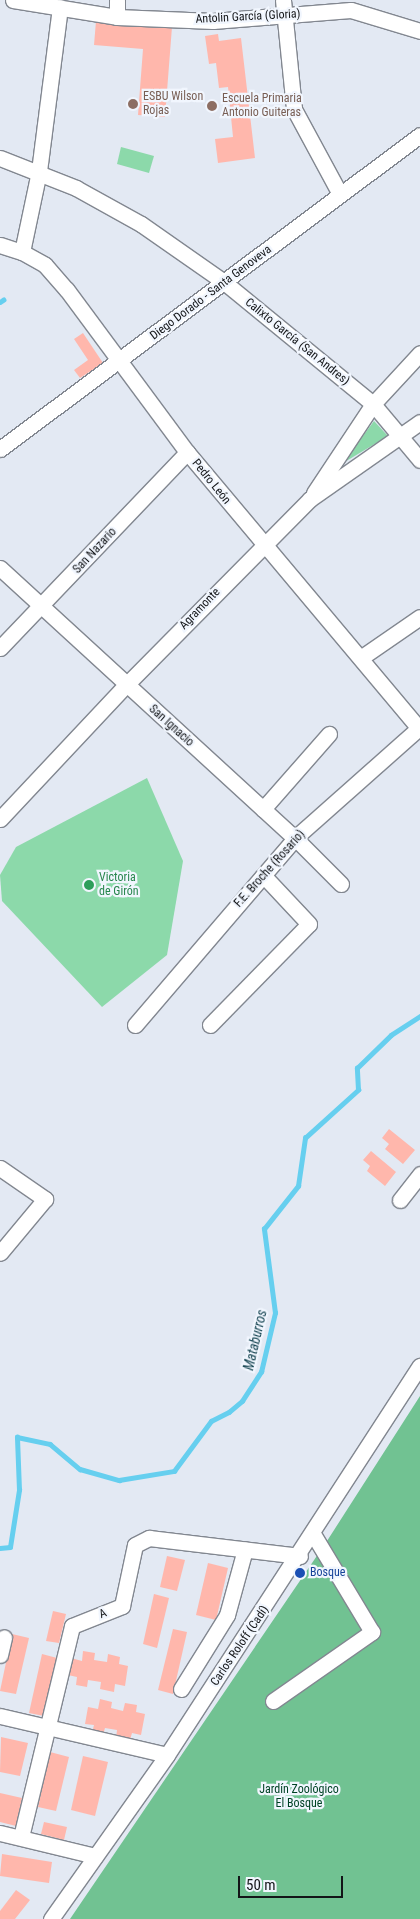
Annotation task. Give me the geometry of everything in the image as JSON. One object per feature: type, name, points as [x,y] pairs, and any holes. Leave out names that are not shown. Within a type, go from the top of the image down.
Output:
[{"type":"street","name":"Antolin García (Gloria)","points":[[13,0],[117,17],[213,21],[283,7],[351,10],[419,26]]},
{"type":"street","points":[[117,0],[117,17]]},
{"type":"street","points":[[22,252],[39,171],[60,7]]},
{"type":"street","points":[[283,7],[294,109],[340,194]]},
{"type":"street","name":"Diego Dorado - Santa Genoveva","points":[[0,448],[120,361],[420,135]]},
{"type":"street","name":"Calixto García (San Andres)","points":[[0,158],[39,171],[141,224],[224,282],[373,404],[420,460]]},
{"type":"street","name":"Pedro León","points":[[0,245],[22,252],[45,265],[68,290],[187,452],[262,544],[362,657],[419,728]]},
{"type":"street","points":[[310,498],[373,404],[420,353]]},
{"type":"street","name":"Agramonte","points":[[0,819],[262,544],[310,498],[402,437],[420,422]]},
{"type":"street","name":"San Nazario","points":[[0,648],[44,605],[187,452]]},
{"type":"street","name":"San Ignacio","points":[[0,568],[44,605],[126,685],[263,808],[341,884]]},
{"type":"street","points":[[362,657],[420,617]]},
{"type":"street","name":"F.E. Broche (Rosario)","points":[[135,1024],[295,838],[419,728]]},
{"type":"street","points":[[263,808],[329,734]]},
{"type":"street","points":[[210,1025],[309,924],[264,875]]},
{"type":"street","points":[[0,1168],[45,1200],[0,1252]]},
{"type":"street","points":[[400,1200],[420,1174]]},
{"type":"street","name":"Carlos Roloff (Cadí)","points":[[51,1919],[168,1755],[300,1556],[420,1366]]},
{"type":"street","points":[[273,1701],[372,1632],[314,1534]]},
{"type":"street","name":"A","points":[[21,1837],[72,1626],[122,1606],[135,1545],[149,1538],[300,1556]]},
{"type":"street","points":[[181,1689],[227,1615],[245,1549]]},
{"type":"street","points":[[0,1655],[4,1637]]},
{"type":"street","points":[[0,1716],[168,1755]]},
{"type":"street","points":[[0,1832],[95,1856]]},
{"type":"green space","points":[[121,147],[154,156],[149,173],[117,164]]},
{"type":"green space","points":[[374,421],[388,436],[343,463]]},
{"type":"green space","name":"Victoria de Girón","points":[[147,778],[183,861],[167,955],[102,1007],[2,901],[0,875],[16,847]]},
{"type":"green space","name":"Jardín Zoológico El Bosque","points":[[420,1396],[420,1919],[70,1919],[327,1541]]},
{"type":"building","points":[[96,21],[172,27],[165,117],[138,115],[143,49],[94,45]]},
{"type":"building","points":[[218,34],[219,41],[241,38],[255,158],[218,163],[215,139],[233,137],[228,87],[219,88],[216,63],[209,64],[205,36]]},
{"type":"building","points":[[83,333],[103,363],[80,378],[74,370],[88,360],[74,339]]},
{"type":"building","points":[[389,1129],[415,1150],[403,1164],[385,1149],[389,1144],[382,1138]]},
{"type":"building","points":[[371,1151],[396,1172],[385,1186],[367,1171],[370,1166],[363,1160]]},
{"type":"building","points":[[167,1556],[185,1560],[177,1591],[160,1587]]},
{"type":"building","points":[[208,1563],[228,1568],[216,1620],[196,1615]]},
{"type":"building","points":[[154,1594],[169,1598],[157,1648],[143,1644]]},
{"type":"building","points":[[53,1611],[66,1614],[59,1643],[46,1641]]},
{"type":"building","points":[[173,1629],[187,1632],[173,1694],[158,1690]]},
{"type":"building","points":[[12,1634],[29,1638],[16,1694],[0,1691]]},
{"type":"building","points":[[83,1651],[95,1653],[94,1660],[107,1662],[108,1654],[120,1657],[119,1664],[128,1666],[125,1686],[115,1684],[114,1692],[100,1689],[101,1682],[88,1680],[87,1687],[76,1685],[77,1677],[68,1675],[71,1658],[82,1661]]},
{"type":"building","points":[[42,1654],[57,1658],[44,1716],[29,1713]]},
{"type":"building","points":[[100,1699],[112,1702],[111,1708],[123,1711],[125,1703],[137,1705],[136,1712],[145,1714],[141,1735],[132,1733],[130,1740],[116,1738],[117,1730],[105,1728],[103,1735],[92,1733],[94,1725],[85,1724],[88,1707],[98,1709]]},
{"type":"building","points":[[1,1737],[28,1743],[20,1776],[0,1772]]},
{"type":"building","points":[[50,1752],[69,1757],[56,1811],[38,1807]]},
{"type":"building","points":[[83,1756],[108,1762],[95,1816],[71,1810]]},
{"type":"building","points":[[0,1793],[22,1798],[16,1826],[0,1822]]},
{"type":"building","points":[[44,1822],[67,1827],[64,1840],[41,1834]]},
{"type":"building","points":[[2,1854],[52,1862],[49,1883],[0,1876]]},
{"type":"building","points":[[16,1890],[30,1900],[15,1919],[0,1919],[0,1911]]},
{"type":"waterway","name":"Mataburros","points":[[0,1548],[10,1547],[19,1490],[17,1437],[50,1444],[80,1469],[119,1480],[174,1471],[211,1421],[229,1412],[242,1401],[261,1372],[275,1313],[264,1229],[298,1186],[305,1138],[358,1090],[357,1068],[391,1035],[420,1016]]},
{"type":"place","name":"ESBU Wilson Rojas","points":[[133,104]]},
{"type":"place","name":"Escuela Primaria Antonio Guiteras","points":[[212,106]]},
{"type":"place","name":"Victoria de Girón","points":[[89,885]]},
{"type":"place","name":"Bosque","points":[[300,1573]]}]
